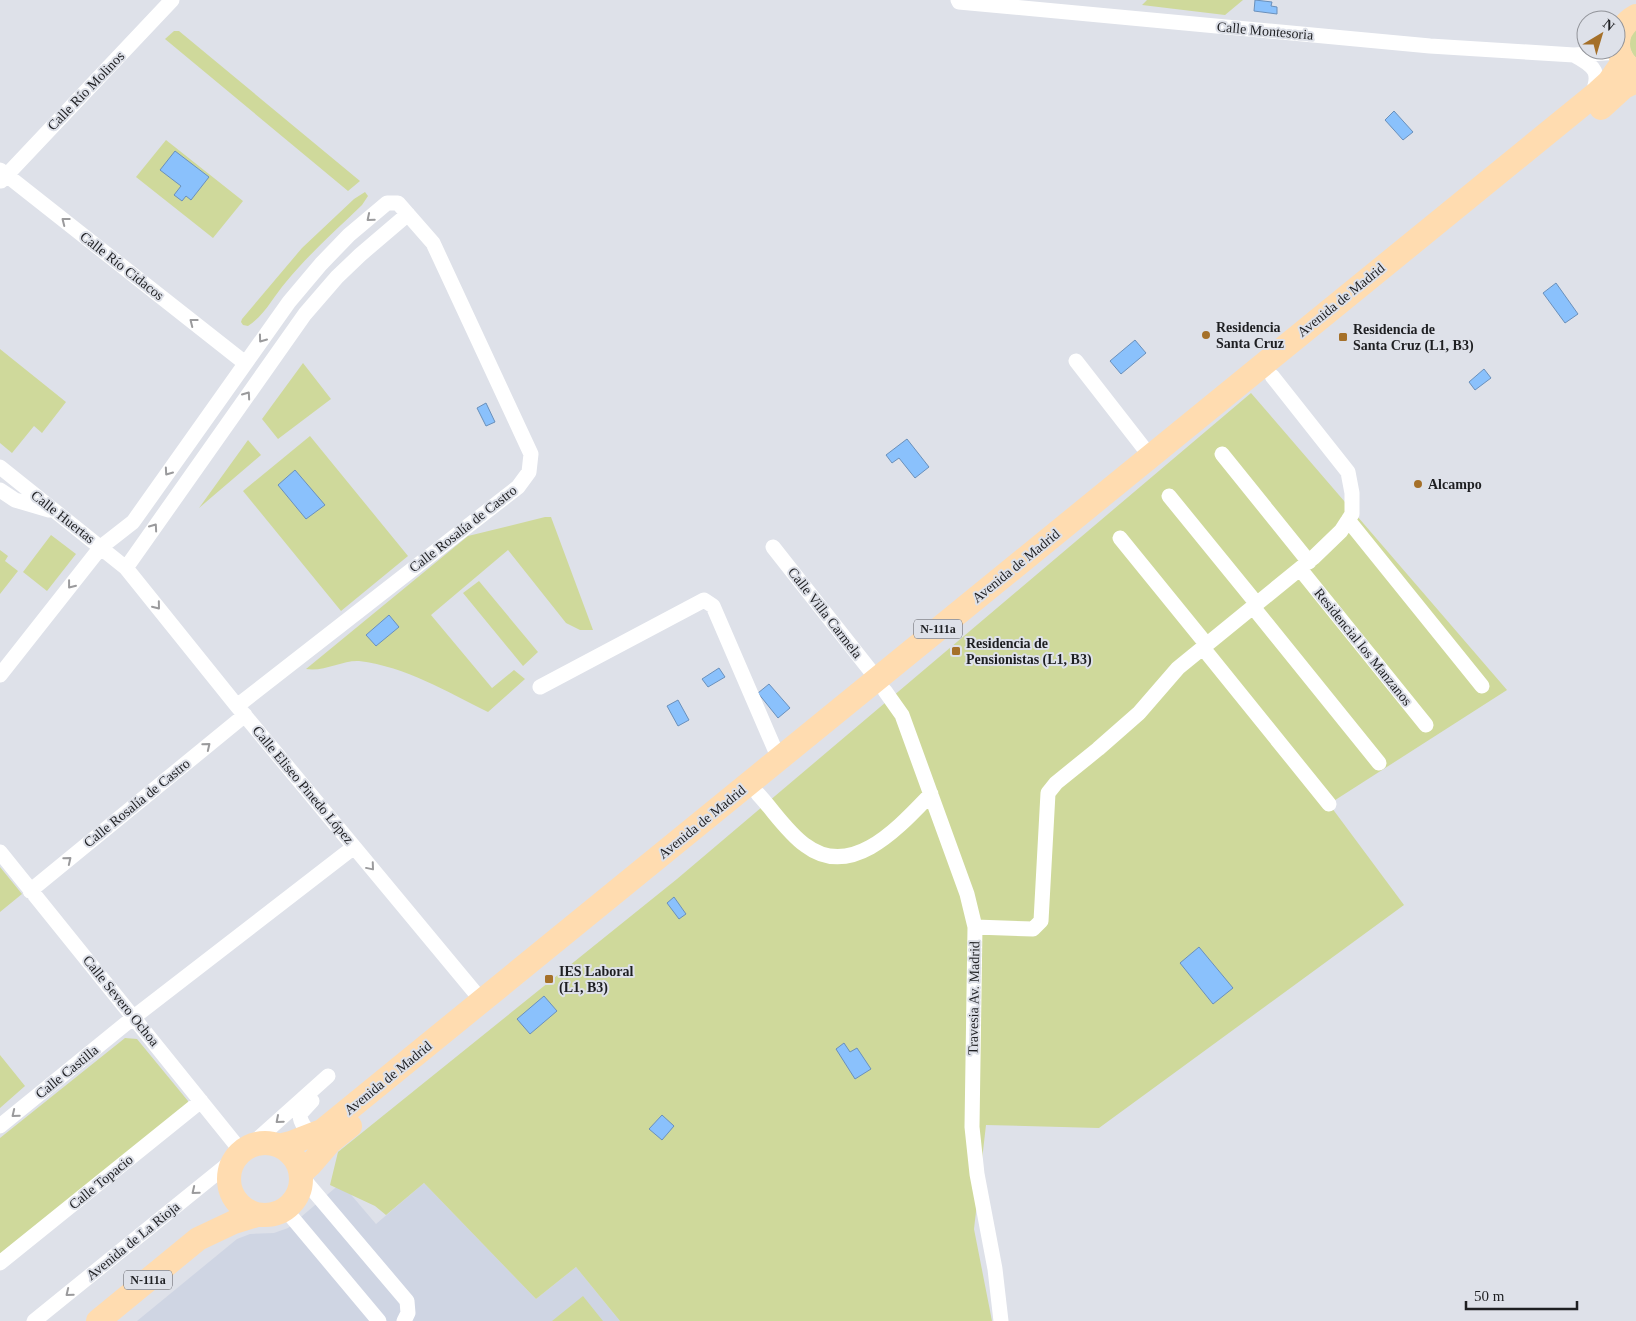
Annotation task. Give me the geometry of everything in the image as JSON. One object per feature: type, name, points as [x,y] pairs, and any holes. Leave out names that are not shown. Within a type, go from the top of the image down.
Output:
[{"type":"main road","name":"Avenida de Madrid","points":[[301,1175],[330,1142],[758,794],[881,685],[1150,456],[1589,99],[1609,82],[1627,49]]},
{"type":"main road","name":"Avenida de Madrid","points":[[279,1146],[322,1131],[779,758],[881,685],[1272,376],[1594,114],[1624,87],[1627,49]]},
{"type":"main road","name":"N-111a","points":[[241,1152],[259,1143],[279,1146]]},
{"type":"main road","points":[[279,1146],[289,1152],[297,1162],[301,1175]]},
{"type":"main road","points":[[241,1152],[229,1171],[228,1182],[231,1193],[237,1203],[257,1215]]},
{"type":"main road","name":"N-111a","points":[[98,1321],[198,1239],[234,1222],[257,1215],[277,1214],[286,1209],[298,1194],[301,1175]]},
{"type":"main road","name":"N-111a","points":[[198,1239],[231,1193]]},
{"type":"street","name":"Calle Río Molinos","points":[[2,176],[172,0]]},
{"type":"street","name":"Calle Montesoria","points":[[958,0],[959,2],[1430,46],[1576,52]]},
{"type":"street","points":[[1587,60],[1596,71],[1596,81],[1589,99]]},
{"type":"street","name":"Calle Río Cidacos","points":[[2,176],[245,363]]},
{"type":"street","name":"Calle Rosalía de Castro","points":[[30,891],[241,711],[518,487],[529,472],[531,454],[433,243],[398,202],[387,203],[349,235],[321,264],[289,302],[245,363]]},
{"type":"street","points":[[126,568],[305,314],[337,277],[408,214]]},
{"type":"street","points":[[1076,361],[1150,456]]},
{"type":"street","points":[[0,675],[101,547],[133,522],[245,363]]},
{"type":"street","points":[[975,927],[1033,929],[1041,921],[1048,793],[1056,783],[1139,713],[1178,668],[1304,565],[1341,532],[1352,514],[1352,493],[1348,472],[1272,376]]},
{"type":"street","name":"Residencial los Manzanos","points":[[1222,454],[1426,725]]},
{"type":"street","name":"Calle Huertas","points":[[0,467],[126,568]]},
{"type":"street","points":[[0,490],[15,500],[58,512]]},
{"type":"street","points":[[1169,496],[1379,763]]},
{"type":"street","points":[[1348,520],[1482,686]]},
{"type":"street","points":[[1120,538],[1329,804]]},
{"type":"street","name":"Calle Villa Carmela","points":[[773,547],[881,685]]},
{"type":"street","name":"Calle Eliseo Pinedo López","points":[[126,568],[241,711],[482,1001]]},
{"type":"street","points":[[540,687],[704,600],[712,606],[779,758]]},
{"type":"street","name":"Travesia Av. Madrid","points":[[881,685],[902,715],[966,894],[975,927],[972,1127],[977,1174],[995,1269],[1001,1321]]},
{"type":"street","points":[[758,794],[805,846],[827,855],[843,857],[871,848],[909,816],[931,794]]},
{"type":"street","name":"Calle Castilla","points":[[0,1126],[134,1017],[354,847]]},
{"type":"street","name":"Calle Severo Ochoa","points":[[0,852],[241,1152]]},
{"type":"street","name":"Avenida de La Rioja","points":[[34,1321],[331,1078],[300,1114],[300,1120],[305,1128],[314,1134]]},
{"type":"street","name":"Calle Topacio","points":[[0,1263],[201,1100]]},
{"type":"street","points":[[301,1175],[407,1301],[408,1313],[404,1321]]},
{"type":"street","points":[[286,1209],[379,1321]]},
{"type":"shaded area","points":[[341,1183],[376,1224],[424,1183],[536,1299],[576,1267],[620,1321],[137,1321],[237,1239],[250,1234],[274,1233],[288,1228]]},
{"type":"green space","points":[[1147,0],[1243,0],[1225,15],[1142,5]]},
{"type":"green space","points":[[1636,28],[1636,58],[1631,50],[1630,43],[1631,36]]},
{"type":"green space","points":[[174,31],[179,31],[360,181],[348,191],[165,39]]},
{"type":"green space","points":[[166,140],[243,201],[213,238],[136,177]]},
{"type":"green space","points":[[365,192],[368,196],[362,205],[304,262],[259,317],[248,326],[243,325],[242,319],[302,248],[354,199]]},
{"type":"green space","points":[[0,349],[66,402],[42,433],[34,426],[12,453],[0,443]]},
{"type":"green space","points":[[303,363],[331,399],[278,439],[262,419]]},
{"type":"green space","points":[[1251,393],[1507,690],[1329,804],[1404,905],[1099,1128],[986,1125],[974,1229],[992,1321],[620,1321],[576,1267],[536,1299],[424,1183],[386,1215],[375,1206],[330,1185],[338,1152],[677,879]]},
{"type":"green space","points":[[310,436],[408,556],[341,611],[243,491]]},
{"type":"green space","points":[[248,440],[261,455],[199,508]]},
{"type":"green space","points":[[551,517],[593,630],[580,630],[566,623],[508,550],[431,615],[492,688],[514,670],[525,679],[488,712],[410,674],[377,664],[353,661],[320,669],[306,669],[468,536]]},
{"type":"green space","points":[[51,535],[76,554],[47,591],[23,572]]},
{"type":"green space","points":[[0,550],[8,556],[5,561],[18,571],[0,594]]},
{"type":"green space","points":[[479,581],[538,652],[523,666],[463,593]]},
{"type":"green space","points":[[0,867],[22,894],[0,912]]},
{"type":"green space","points":[[125,1038],[137,1039],[188,1101],[188,1104],[0,1254],[0,1138]]},
{"type":"green space","points":[[0,1055],[25,1086],[0,1108]]},
{"type":"green space","points":[[583,1296],[603,1321],[552,1321]]},
{"type":"water","points":[[1255,0],[1272,2],[1271,6],[1277,7],[1277,14],[1254,11]]},
{"type":"water","points":[[1394,111],[1413,132],[1403,140],[1385,120]]},
{"type":"water","points":[[175,151],[209,177],[191,200],[186,196],[182,201],[174,195],[181,186],[160,170]]},
{"type":"water","points":[[1556,283],[1578,314],[1565,323],[1543,293]]},
{"type":"water","points":[[1135,340],[1146,353],[1121,374],[1110,361]]},
{"type":"water","points":[[1484,369],[1491,378],[1475,390],[1469,382]]},
{"type":"water","points":[[486,403],[495,422],[486,426],[477,408]]},
{"type":"water","points":[[907,439],[929,467],[915,478],[899,458],[892,463],[886,455]]},
{"type":"water","points":[[295,470],[325,505],[306,519],[278,485]]},
{"type":"water","points":[[389,615],[399,627],[376,646],[366,635]]},
{"type":"water","points":[[719,668],[725,677],[708,687],[702,679]]},
{"type":"water","points":[[769,684],[790,708],[778,718],[758,693]]},
{"type":"water","points":[[678,700],[689,720],[678,726],[667,706]]},
{"type":"water","points":[[674,897],[686,914],[679,919],[667,903]]},
{"type":"water","points":[[1199,947],[1233,988],[1213,1004],[1180,963]]},
{"type":"water","points":[[544,996],[557,1011],[530,1034],[517,1019]]},
{"type":"water","points":[[844,1043],[850,1052],[857,1048],[871,1069],[855,1079],[836,1049]]},
{"type":"water","points":[[662,1115],[674,1126],[662,1140],[649,1129]]},
{"type":"place","name":"Residencia Santa Cruz","points":[[1206,335]]},
{"type":"place","name":"Residencia de Santa Cruz (L1, B3)","points":[[1343,337]]},
{"type":"place","name":"Alcampo","points":[[1418,484]]},
{"type":"place","name":"Residencia de Pensionistas (L1, B3)","points":[[956,651]]},
{"type":"place","name":"IES Laboral (L1, B3)","points":[[549,979]]}]
